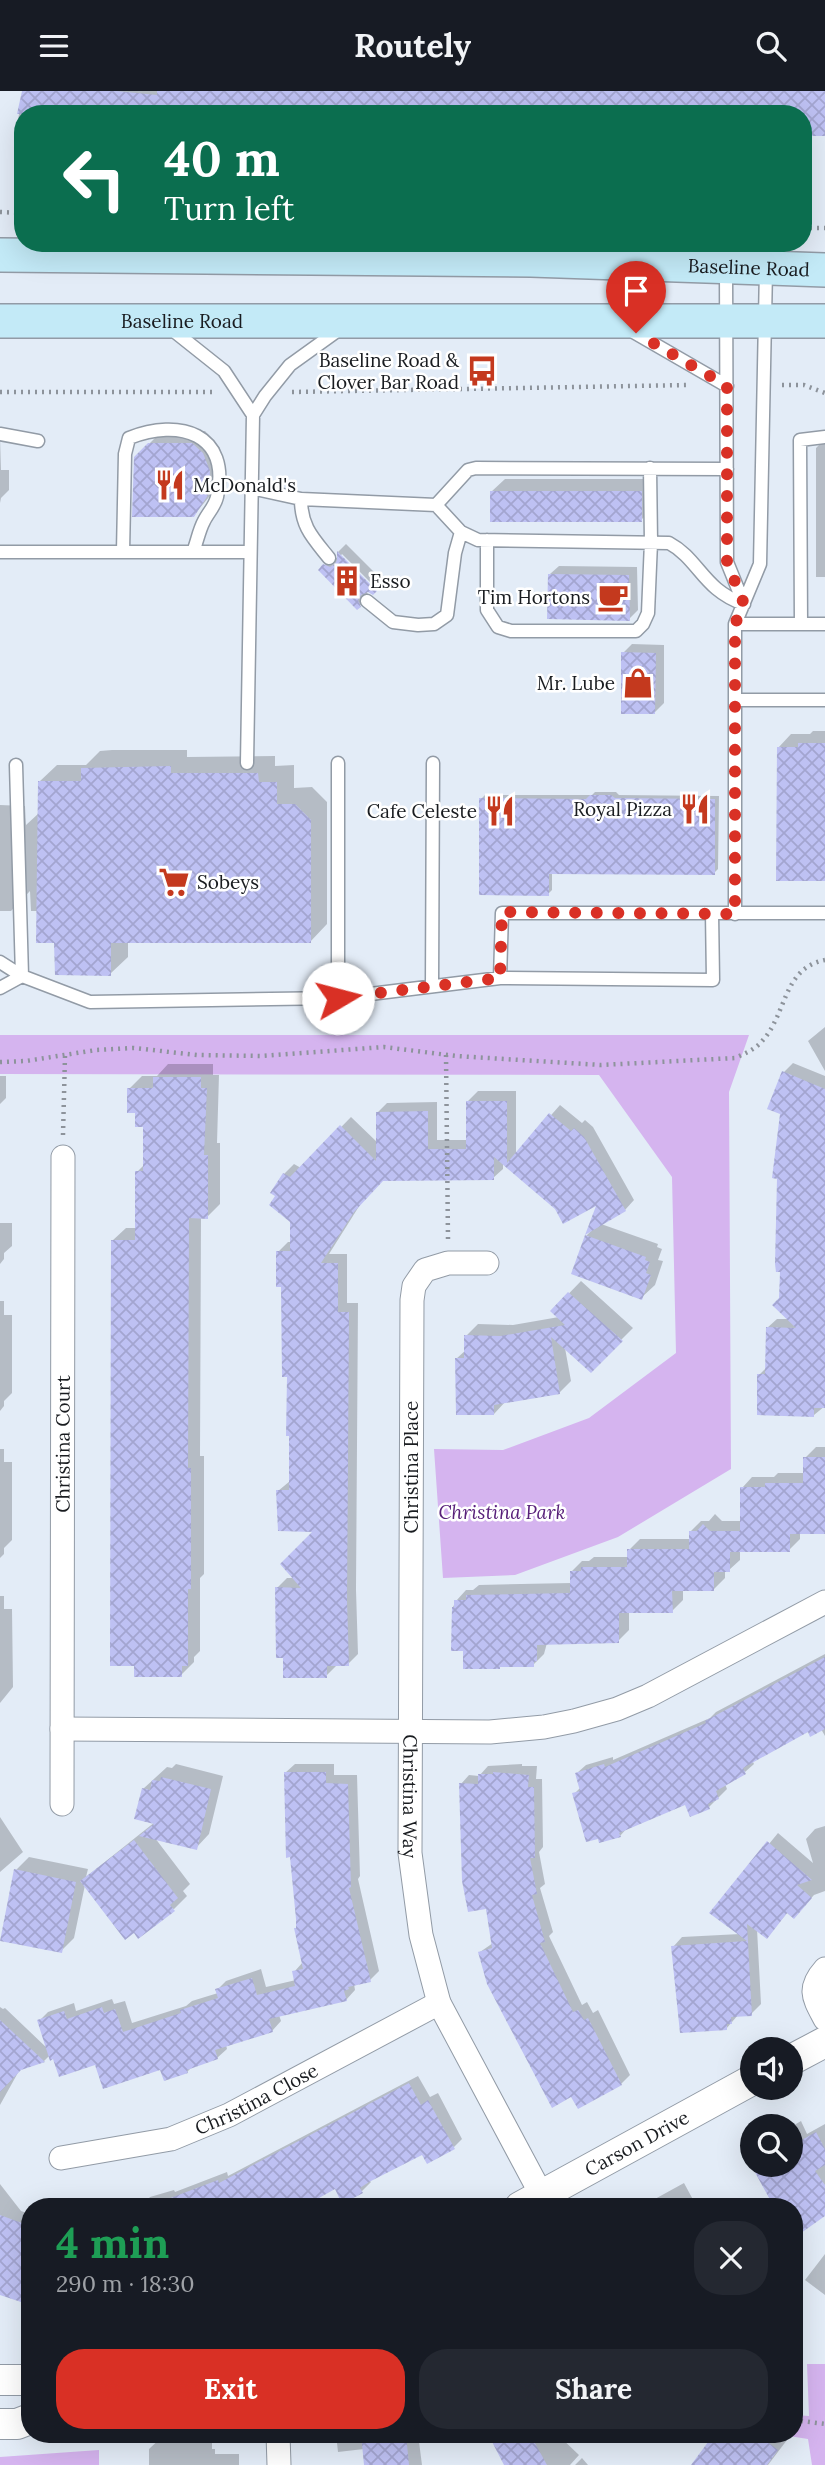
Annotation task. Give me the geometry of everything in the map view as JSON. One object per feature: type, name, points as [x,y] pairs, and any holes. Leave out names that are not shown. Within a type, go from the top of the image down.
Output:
[{"type":"main road","points":[[37,252],[57,257]]},
{"type":"main road","name":"Baseline Road","points":[[0,255],[531,260],[825,270]]},
{"type":"main road","name":"Baseline Road","points":[[7,325],[352,320],[825,321]]},
{"type":"street","name":"Christina Court","points":[[62,1804],[63,1157]]},
{"type":"street","name":"Christina Place","points":[[410,1731],[414,1286],[425,1269],[448,1263],[487,1263]]},
{"type":"street","name":"Christina Way","points":[[535,2198],[439,2003],[421,1935],[414,1894],[410,1853],[410,1731],[517,1730],[596,1716],[648,1696],[825,1602]]},
{"type":"street","points":[[62,1729],[410,1731]]},
{"type":"street","points":[[825,1969],[813,1988],[814,1998],[825,2019]]},
{"type":"street","name":"Christina Close","points":[[61,2158],[149,2144],[229,2116],[439,2003]]},
{"type":"street","points":[[803,2054],[825,2042]]},
{"type":"street","name":"Carson Drive","points":[[546,2198],[740,2087]]},
{"type":"street","points":[[0,2380],[21,2380]]},
{"type":"street","points":[[0,2424],[21,2422]]},
{"type":"street","points":[[278,2443],[279,2465]]},
{"type":"lane","points":[[726,268],[727,562],[744,604]]},
{"type":"lane","points":[[735,914],[735,624],[760,563],[766,269]]},
{"type":"lane","points":[[247,763],[253,415],[290,365],[352,320]]},
{"type":"lane","points":[[161,321],[224,371],[253,415]]},
{"type":"lane","points":[[615,321],[727,386]]},
{"type":"lane","points":[[123,552],[124,454],[129,438],[148,430],[188,431],[207,442],[220,465],[217,499],[203,523],[193,552]]},
{"type":"lane","points":[[0,434],[38,441]]},
{"type":"lane","points":[[801,624],[800,440],[825,437]]},
{"type":"lane","points":[[436,505],[468,470],[476,468],[727,469]]},
{"type":"lane","points":[[486,540],[487,610],[498,627],[511,631],[636,631],[648,613],[650,468]]},
{"type":"lane","points":[[251,488],[301,499],[436,505],[469,538],[669,543],[674,545],[714,588],[729,599],[744,604]]},
{"type":"lane","points":[[301,499],[302,518],[306,528],[329,558]]},
{"type":"lane","points":[[367,601],[393,622],[434,624],[447,614],[455,553],[461,532]]},
{"type":"lane","points":[[0,552],[249,552]]},
{"type":"lane","points":[[735,624],[825,624]]},
{"type":"lane","points":[[735,700],[825,700]]},
{"type":"lane","points":[[338,763],[338,998]]},
{"type":"lane","points":[[432,985],[433,763]]},
{"type":"lane","points":[[16,765],[22,976]]},
{"type":"lane","points":[[500,978],[502,912],[825,913]]},
{"type":"lane","points":[[0,962],[22,976],[90,1002],[338,998],[500,978],[713,979],[712,913]]},
{"type":"lane","points":[[0,988],[22,976]]},
{"type":"path","points":[[290,392],[690,385]]},
{"type":"path","points":[[804,385],[825,393]]},
{"type":"path","points":[[0,392],[215,391]]},
{"type":"path","points":[[0,1062],[134,1048],[224,1056],[302,1055],[384,1047],[446,1055],[601,1065],[735,1058],[750,1052],[763,1041],[775,1023],[788,989],[798,973],[825,960]]},
{"type":"path","points":[[446,1055],[448,1263]]},
{"type":"path","points":[[63,1157],[65,1056]]},
{"type":"path","points":[[803,2421],[825,2424]]},
{"type":"green space","name":"Christina Park","points":[[0,1035],[749,1035],[729,1092],[731,1469],[618,1537],[515,1575],[443,1578],[434,1449],[503,1450],[589,1418],[676,1353],[672,1177],[599,1075],[0,1074]]},
{"type":"green space","points":[[807,2364],[825,2364],[825,2465],[812,2465],[808,2439],[803,2438],[803,2416],[809,2416]]},
{"type":"green space","points":[[99,2450],[99,2465],[0,2465],[0,2457]]},
{"type":"building","points":[[22,91],[116,91],[157,95],[157,91],[825,91],[825,136],[812,136],[812,105],[19,105]]},
{"type":"building","name":"McDonald's","points":[[148,443],[192,443],[203,453],[210,471],[208,495],[194,517],[132,517],[134,457]]},
{"type":"building","points":[[490,491],[642,491],[642,522],[490,522]]},
{"type":"building","name":"Esso","points":[[337,551],[377,591],[373,595],[368,592],[361,595],[358,600],[361,607],[357,610],[318,570],[323,564],[330,567],[335,564]]},
{"type":"building","points":[[548,574],[629,575],[630,621],[547,619]]},
{"type":"building","name":"Mr. Lube","points":[[621,652],[656,653],[655,714],[621,714]]},
{"type":"building","points":[[798,743],[825,743],[825,881],[776,881],[777,747],[798,747]]},
{"type":"building","name":"Sobeys","points":[[171,766],[171,773],[258,773],[259,782],[277,782],[277,804],[295,804],[311,820],[311,943],[111,943],[111,976],[55,975],[54,943],[36,943],[38,781],[81,781],[81,768]]},
{"type":"building","points":[[590,795],[611,795],[615,798],[715,799],[715,875],[549,874],[549,896],[479,895],[479,798],[586,799]]},
{"type":"building","points":[[782,1071],[825,1089],[825,1408],[814,1408],[814,1417],[757,1415],[757,1374],[765,1374],[766,1327],[796,1328],[772,1305],[779,1298],[780,1272],[776,1272],[775,1264],[777,1179],[772,1178],[780,1114],[767,1109]]},
{"type":"building","points":[[153,1077],[201,1077],[201,1088],[207,1088],[204,1155],[208,1155],[208,1219],[189,1218],[188,1468],[191,1468],[191,1589],[188,1589],[188,1666],[182,1666],[182,1677],[134,1677],[134,1666],[110,1666],[111,1240],[135,1240],[135,1171],[143,1171],[143,1127],[135,1127],[135,1113],[127,1113],[127,1088],[153,1088]]},
{"type":"building","points":[[466,1101],[507,1101],[507,1163],[549,1113],[571,1131],[574,1128],[584,1137],[626,1211],[585,1235],[596,1206],[563,1224],[555,1209],[494,1157],[494,1180],[383,1181],[354,1212],[321,1263],[338,1263],[338,1312],[349,1312],[349,1666],[327,1666],[327,1678],[283,1678],[283,1658],[276,1658],[275,1587],[301,1588],[280,1564],[312,1532],[278,1531],[276,1490],[289,1490],[289,1436],[286,1436],[287,1377],[282,1377],[281,1287],[276,1287],[276,1251],[290,1251],[290,1222],[269,1205],[275,1196],[270,1193],[283,1173],[290,1177],[340,1125],[376,1161],[376,1112],[428,1111],[428,1149],[466,1149]]},
{"type":"building","points":[[585,1235],[646,1257],[645,1260],[650,1262],[646,1273],[651,1275],[642,1300],[571,1274]]},
{"type":"building","points":[[568,1292],[623,1341],[591,1373],[551,1337],[560,1394],[494,1405],[494,1415],[456,1415],[455,1358],[464,1358],[464,1335],[500,1336],[565,1325],[550,1311]]},
{"type":"building","points":[[803,1457],[825,1457],[825,1534],[790,1534],[790,1552],[730,1552],[730,1572],[714,1572],[714,1591],[672,1591],[673,1613],[619,1613],[619,1643],[537,1645],[537,1661],[534,1662],[534,1667],[500,1669],[463,1669],[463,1651],[451,1651],[454,1600],[466,1600],[466,1595],[570,1593],[570,1571],[581,1571],[581,1567],[627,1567],[627,1549],[689,1549],[689,1531],[697,1531],[703,1524],[710,1531],[740,1531],[740,1487],[765,1487],[765,1483],[803,1483]]},
{"type":"building","points":[[825,1657],[825,1729],[810,1737],[808,1732],[743,1768],[746,1774],[716,1791],[719,1799],[708,1804],[710,1809],[690,1817],[685,1805],[619,1833],[621,1837],[599,1843],[598,1839],[586,1842],[572,1793],[580,1791],[575,1773],[604,1764],[605,1767],[706,1723],[705,1721]]},
{"type":"building","points":[[284,1772],[326,1772],[326,1783],[348,1784],[349,1888],[371,1982],[348,1987],[349,1989],[344,1991],[347,2001],[269,2019],[273,2032],[215,2050],[218,2059],[164,2081],[160,2070],[103,2089],[95,2065],[59,2077],[53,2059],[50,2061],[37,2020],[64,2011],[67,2019],[102,2007],[104,2013],[115,2009],[123,2032],[218,1998],[215,1989],[252,1978],[257,1995],[295,1986],[292,1971],[303,1969],[294,1928],[296,1919],[290,1857],[286,1858]]},
{"type":"building","points":[[493,1772],[529,1775],[528,1787],[534,1787],[535,1858],[530,1858],[537,1894],[532,1895],[545,1942],[540,1943],[573,2012],[578,2010],[584,2020],[588,2018],[622,2085],[578,2109],[571,2097],[552,2108],[487,1984],[478,1952],[492,1948],[486,1909],[468,1912],[462,1881],[459,1783],[478,1784],[478,1774]]},
{"type":"building","points":[[161,1777],[211,1789],[197,1850],[139,1836],[154,1824],[134,1819],[142,1788],[150,1790],[152,1780],[160,1781]]},
{"type":"building","points":[[134,1840],[178,1898],[170,1905],[175,1911],[138,1939],[134,1933],[125,1940],[80,1881]]},
{"type":"building","points":[[767,1841],[812,1880],[797,1885],[812,1898],[794,1919],[787,1913],[767,1939],[747,1924],[752,2016],[731,2017],[732,2024],[727,2024],[727,2030],[680,2033],[671,1946],[747,1941],[709,1913]]},
{"type":"building","points":[[14,1869],[76,1882],[62,1953],[0,1941]]},
{"type":"building","points":[[0,2020],[45,2062],[21,2070],[0,2092]]},
{"type":"building","points":[[409,2083],[421,2105],[428,2100],[455,2149],[427,2164],[422,2155],[369,2182],[360,2188],[363,2193],[353,2198],[339,2198],[335,2189],[319,2198],[170,2198],[218,2180],[219,2183]]},
{"type":"building","points":[[816,2132],[825,2149],[825,2165],[815,2171],[825,2185],[825,2216],[803,2232],[803,2198],[769,2198],[758,2177],[803,2177],[803,2139]]},
{"type":"building","points":[[0,2215],[21,2223],[21,2302],[0,2295]]},
{"type":"building","points":[[362,2443],[407,2443],[409,2465],[364,2465]]},
{"type":"building","points":[[493,2443],[535,2443],[547,2465],[504,2465]]},
{"type":"building","points":[[707,2443],[769,2443],[778,2450],[767,2465],[691,2465]]},
{"type":"place","name":"Baseline Road & Clover Bar Road","points":[[482,371]]},
{"type":"place","name":"McDonald's","points":[[170,485]]},
{"type":"place","name":"Esso","points":[[347,581]]},
{"type":"place","name":"Tim Hortons","points":[[613,597]]},
{"type":"place","name":"Mr. Lube","points":[[638,683]]},
{"type":"place","name":"Royal Pizza","points":[[695,809]]},
{"type":"place","name":"Cafe Celeste","points":[[500,811]]},
{"type":"place","name":"Sobeys","points":[[174,882]]},
{"type":"route","points":[[338,998],[500,978],[502,912],[735,914],[735,624],[744,604],[727,562],[727,386],[636,333]]}]
